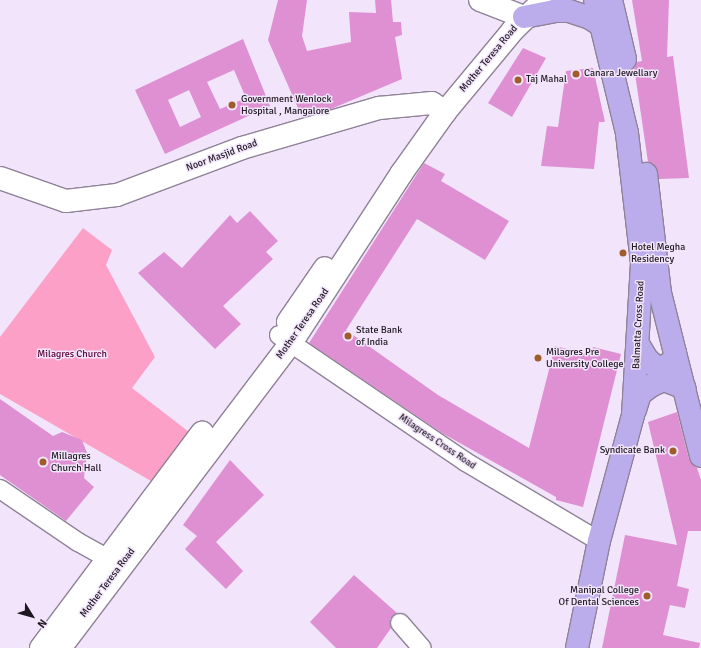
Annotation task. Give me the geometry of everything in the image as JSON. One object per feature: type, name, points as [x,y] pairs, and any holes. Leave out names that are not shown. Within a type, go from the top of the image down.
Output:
[{"type":"main road","points":[[480,0],[519,10],[569,11],[588,17],[601,25]]},
{"type":"main road","name":"Mother Teresa Road","points":[[60,648],[210,447],[285,339],[439,108],[519,10],[544,0]]},
{"type":"main road","name":"Balmatta Cross Road","points":[[577,648],[599,541],[633,415],[642,263],[627,133],[595,0]]},
{"type":"main road","points":[[611,0],[640,139],[652,213],[660,293],[667,326],[685,388],[701,456]]},
{"type":"main road","name":"Noor Masjid Road","points":[[0,178],[66,201],[117,195],[242,148],[303,128],[379,108],[439,108]]},
{"type":"main road","points":[[41,648],[107,558],[285,339]]},
{"type":"main road","points":[[638,344],[647,359],[656,367],[671,365],[675,353]]},
{"type":"main road","points":[[633,415],[640,394],[652,385],[664,380],[685,388]]},
{"type":"street","name":"Milagress Cross Road","points":[[285,339],[466,462],[599,541]]},
{"type":"street","points":[[0,488],[78,542],[107,558]]},
{"type":"street","points":[[400,623],[422,648]]},
{"type":"green space","name":"Milagres Church","points":[[83,228],[112,250],[106,265],[155,357],[132,388],[189,432],[151,481],[0,394],[0,337]]},
{"type":"building","points":[[278,0],[307,0],[302,36],[307,51],[351,42],[349,12],[376,13],[375,0],[391,0],[393,22],[401,22],[402,35],[395,37],[402,79],[331,109],[302,117],[268,40]]},
{"type":"building","points":[[632,0],[669,0],[667,57],[673,56],[689,178],[659,179],[656,167],[648,162],[634,67],[637,62],[642,61]]},
{"type":"building","points":[[243,39],[270,106],[165,154],[135,90]],"holes":[[[234,70],[246,98],[220,109],[207,82]],[[189,90],[201,117],[180,127],[168,100]]]},
{"type":"building","name":"Taj Mahal","points":[[523,48],[546,58],[512,117],[488,103]]},
{"type":"building","points":[[593,68],[605,122],[599,122],[594,169],[541,166],[547,126],[558,127],[566,71]]},
{"type":"building","points":[[424,163],[445,174],[441,181],[509,221],[485,260],[417,219],[346,330],[438,395],[529,448],[555,346],[591,355],[593,347],[621,354],[583,507],[556,500],[556,497],[442,433],[309,343]]},
{"type":"building","points":[[250,211],[278,241],[266,252],[273,259],[223,306],[241,324],[215,349],[138,273],[164,252],[182,268],[230,215],[237,223]]},
{"type":"building","name":"Millagres Church Hall","points":[[0,399],[53,436],[62,432],[82,440],[87,453],[84,478],[94,487],[66,521],[0,475]]},
{"type":"building","name":"Manipal College Of Dental Sciences","points":[[677,412],[689,459],[697,468],[701,480],[701,531],[688,531],[677,586],[689,589],[685,608],[670,605],[663,635],[700,643],[699,648],[602,648],[625,535],[677,545],[648,422]]},
{"type":"building","points":[[230,460],[264,495],[216,542],[243,571],[226,589],[185,549],[197,536],[183,525]]},
{"type":"building","points":[[354,575],[397,613],[390,619],[391,628],[377,648],[336,648],[310,622]]},
{"type":"place","name":"Canara Jewellary","points":[[576,74]]},
{"type":"place","name":"Taj Mahal","points":[[518,80]]},
{"type":"place","name":"Government Wenlock Hospital , Mangalore","points":[[232,105]]},
{"type":"place","name":"Hotel Megha Residency","points":[[623,253]]},
{"type":"place","name":"State Bank of India","points":[[348,336]]},
{"type":"place","name":"Milagres Pre University College","points":[[538,358]]},
{"type":"place","name":"Syndicate Bank","points":[[673,451]]},
{"type":"place","name":"Millagres Church Hall","points":[[43,462]]},
{"type":"place","name":"Manipal College Of Dental Sciences","points":[[647,596]]}]
